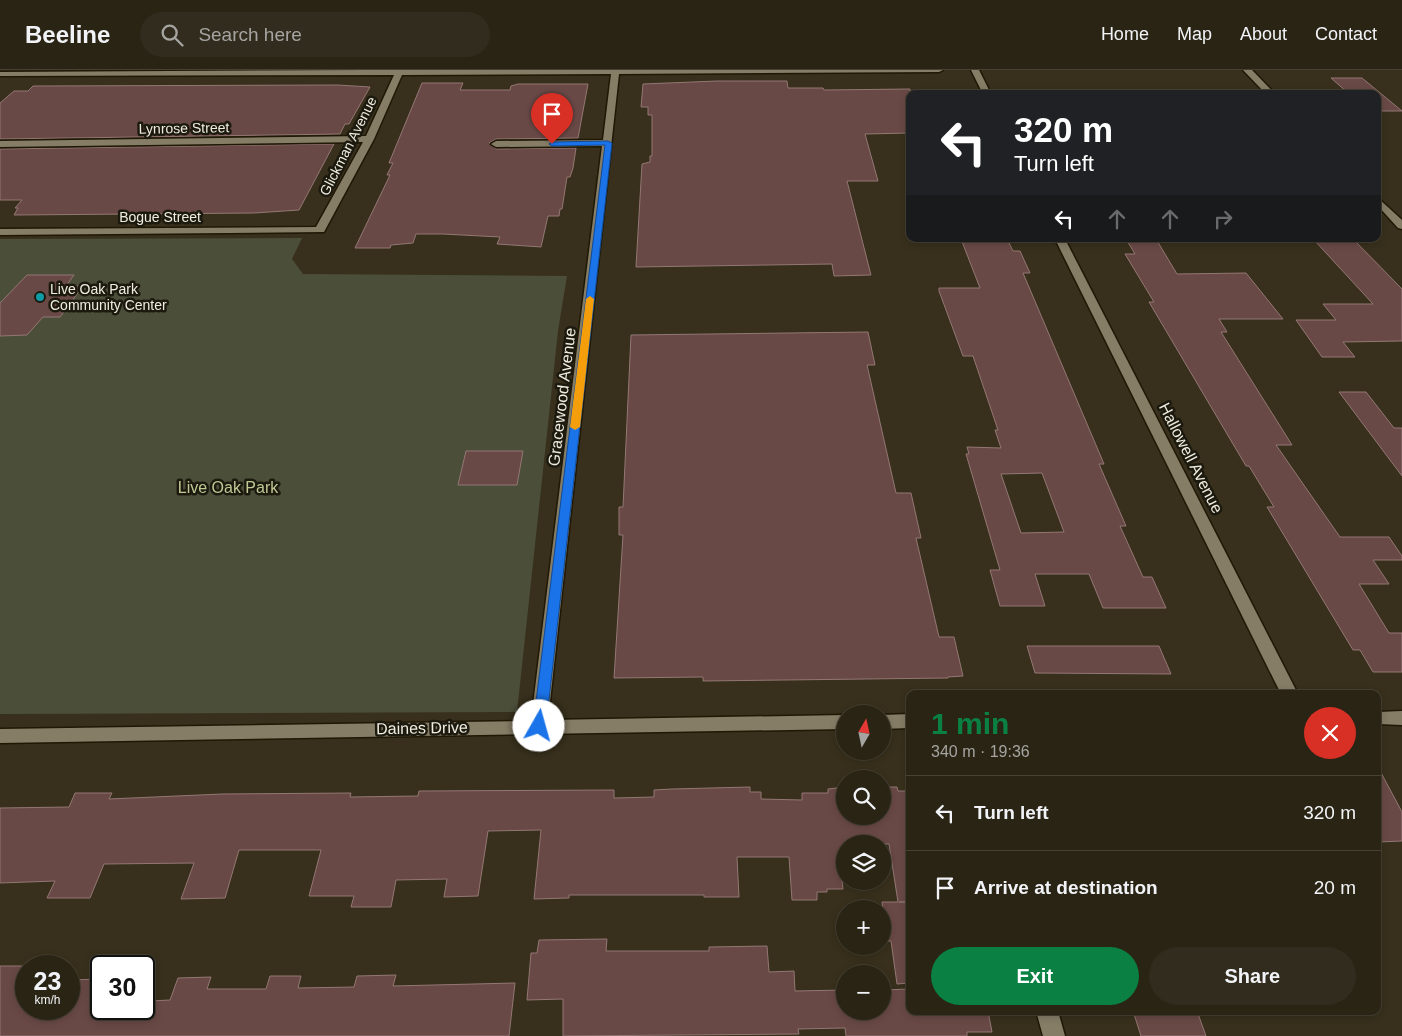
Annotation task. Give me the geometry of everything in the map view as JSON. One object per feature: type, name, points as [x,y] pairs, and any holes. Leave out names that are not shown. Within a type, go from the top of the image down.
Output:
[{"type":"street","points":[[0,74],[939,70]]},
{"type":"street","points":[[975,70],[985,90]]},
{"type":"street","points":[[1247,70],[1267,90]]},
{"type":"street","name":"Gracewood Avenue","points":[[539,726],[615,72]]},
{"type":"street","name":"Glickman Avenue","points":[[320,230],[369,139],[399,73]]},
{"type":"street","name":"Lynrose Street","points":[[0,144],[369,139]]},
{"type":"street","points":[[496,144],[608,143]]},
{"type":"street","points":[[1381,204],[1402,226]]},
{"type":"street","name":"Bogue Street","points":[[0,232],[320,230]]},
{"type":"street","name":"Hallowell Avenue","points":[[1062,242],[1288,690]]},
{"type":"street","points":[[1381,718],[1402,718]]},
{"type":"street","points":[[891,722],[906,721]]},
{"type":"street","name":"Daines Drive","points":[[0,736],[836,722]]},
{"type":"street","points":[[1049,1015],[1054,1036]]},
{"type":"green space","name":"Live Oak Park","points":[[302,238],[292,259],[303,274],[567,276],[558,331],[517,712],[0,714],[0,239]]},
{"type":"building","points":[[1331,78],[1362,78],[1377,90],[1344,90]]},
{"type":"building","points":[[787,81],[788,88],[823,88],[824,90],[910,89],[906,90],[906,133],[865,134],[878,181],[847,181],[871,275],[834,276],[832,264],[636,267],[642,164],[650,162],[650,156],[652,156],[652,115],[648,115],[648,107],[641,107],[643,84]]},
{"type":"building","points":[[422,83],[463,83],[460,90],[510,90],[511,86],[518,84],[588,84],[578,138],[496,139],[489,143],[496,149],[576,148],[573,168],[570,177],[567,177],[562,209],[560,209],[559,216],[548,216],[541,247],[497,244],[500,237],[416,234],[413,243],[391,245],[390,248],[355,248],[390,175],[387,175],[393,163],[389,163]]},
{"type":"building","points":[[338,85],[370,87],[349,124],[345,124],[340,134],[0,139],[0,103],[14,91],[28,91],[33,86]]},
{"type":"building","points":[[1381,94],[1402,111],[1381,111]]},
{"type":"building","points":[[334,144],[299,210],[254,213],[14,215],[18,208],[15,208],[22,200],[0,200],[0,149]]},
{"type":"building","points":[[962,242],[1008,242],[1013,251],[1020,251],[1030,273],[1023,273],[1104,464],[1099,464],[1126,526],[1120,526],[1143,577],[1152,577],[1166,608],[1103,608],[1089,574],[1035,574],[1045,606],[1000,606],[990,570],[1000,570],[966,454],[969,454],[967,447],[1001,448],[995,430],[998,430],[973,356],[963,356],[939,288],[980,288]],"holes":[[[1042,473],[1064,532],[1021,533],[1001,474]]]},
{"type":"building","points":[[1128,242],[1158,242],[1177,274],[1246,273],[1283,319],[1219,319],[1227,332],[1221,332],[1292,445],[1276,445],[1340,537],[1389,537],[1402,556],[1402,560],[1373,560],[1389,584],[1359,584],[1389,633],[1402,633],[1402,672],[1373,672],[1360,650],[1353,650],[1267,507],[1274,507],[1249,466],[1246,466],[1149,302],[1154,302],[1125,254],[1135,254]]},
{"type":"building","points":[[1316,242],[1356,242],[1402,289],[1402,341],[1343,342],[1355,357],[1322,357],[1296,320],[1336,320],[1323,304],[1373,304]]},
{"type":"building","name":"Live Oak Park Community Center","points":[[27,275],[74,275],[66,286],[83,286],[60,317],[43,317],[27,335],[0,336],[0,303]]},
{"type":"building","points":[[868,332],[875,365],[867,365],[896,493],[911,493],[921,538],[916,538],[939,637],[954,637],[963,676],[948,678],[703,681],[703,677],[614,678],[623,535],[619,535],[619,507],[623,507],[631,335]]},
{"type":"building","points":[[1339,392],[1366,392],[1394,428],[1402,428],[1402,476]]},
{"type":"building","points":[[466,451],[523,451],[517,485],[458,485]]},
{"type":"building","points":[[1027,646],[1159,646],[1171,674],[1035,673]]},
{"type":"building","points":[[1381,773],[1402,812],[1402,841],[1381,842]]},
{"type":"building","points":[[750,787],[750,792],[761,792],[761,799],[802,800],[802,793],[828,793],[828,789],[836,788],[836,825],[891,825],[891,787],[897,787],[898,791],[906,791],[906,983],[897,984],[891,941],[891,902],[898,902],[891,857],[891,835],[836,835],[836,889],[827,889],[827,892],[817,892],[817,900],[792,900],[789,857],[737,857],[739,897],[704,897],[704,895],[569,895],[569,898],[534,899],[541,830],[488,831],[478,896],[444,897],[447,879],[396,880],[391,907],[351,907],[354,896],[309,896],[321,850],[239,850],[225,898],[181,899],[194,863],[104,864],[90,898],[47,898],[55,881],[0,883],[0,808],[69,807],[75,793],[112,793],[109,799],[222,794],[351,793],[350,797],[418,796],[419,791],[614,790],[614,798],[654,797],[654,790]]},
{"type":"building","points":[[607,939],[606,951],[709,951],[709,947],[767,946],[769,972],[794,971],[795,991],[836,990],[836,1020],[891,1020],[891,990],[906,989],[906,1015],[989,1015],[992,1032],[967,1032],[967,1036],[846,1036],[845,1028],[798,1029],[799,1034],[563,1036],[563,999],[527,1000],[531,953],[537,953],[539,940]]},
{"type":"building","points":[[0,966],[15,966],[15,1020],[80,1020],[80,980],[90,979],[90,1020],[155,1020],[155,1001],[170,1000],[178,978],[211,977],[207,989],[266,989],[270,976],[301,976],[298,988],[354,987],[357,976],[396,975],[393,986],[515,983],[509,1036],[0,1036]]},
{"type":"building","points":[[1134,1015],[1198,1015],[1206,1036],[1141,1036]]},
{"type":"slow traffic","points":[[575,427],[590,299]]},
{"type":"place","name":"Live Oak Park Community Center","points":[[40,297]]},
{"type":"route","points":[[539,726],[608,143],[552,144]]}]
